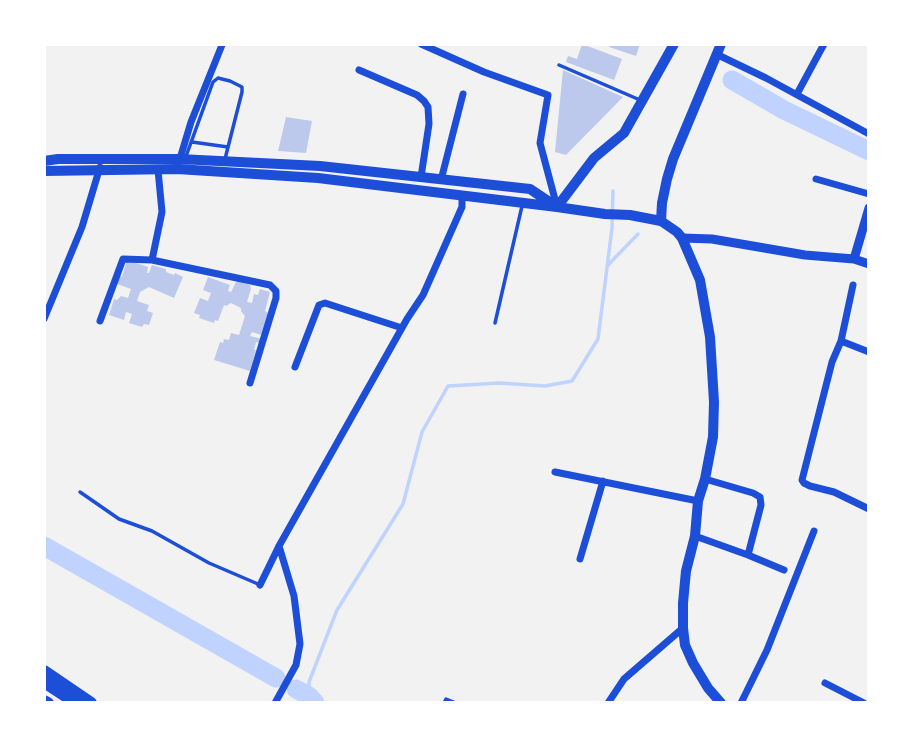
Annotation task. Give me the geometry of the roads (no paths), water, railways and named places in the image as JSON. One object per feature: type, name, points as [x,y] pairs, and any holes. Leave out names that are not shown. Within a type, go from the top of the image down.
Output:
[{"type":"highway","points":[[44,671],[90,703]]},
{"type":"highway","points":[[44,682],[77,703]]},
{"type":"highway","points":[[44,691],[63,703]]},
{"type":"highway","points":[[44,701],[48,703]]},
{"type":"main road","points":[[557,207],[594,158],[624,133],[674,44]]},
{"type":"main road","points":[[661,221],[670,169],[719,49]]},
{"type":"main road","points":[[44,161],[58,159],[158,170],[181,163],[318,178],[630,215],[661,221],[677,232],[700,279],[710,337],[714,402],[713,437],[686,571],[683,628],[685,645],[693,663],[721,703]]},
{"type":"main road","points":[[44,171],[100,164],[224,162],[320,166],[530,189],[557,207]]},
{"type":"street","points":[[421,44],[484,72],[548,95],[540,143],[557,207]]},
{"type":"street","points":[[797,94],[824,44]]},
{"type":"street","points":[[181,163],[191,122],[222,45]]},
{"type":"street","points":[[719,49],[869,134]]},
{"type":"street","points":[[359,70],[417,95],[428,107],[429,124],[421,177]]},
{"type":"street","points":[[441,180],[463,94]]},
{"type":"street","points":[[44,315],[82,227],[100,164]]},
{"type":"street","points":[[152,260],[162,212],[158,170]]},
{"type":"street","points":[[816,179],[869,194]]},
{"type":"street","points":[[260,585],[279,546],[423,295],[462,207],[462,195]]},
{"type":"street","points":[[854,259],[869,208]]},
{"type":"street","points":[[682,238],[712,239],[804,255],[854,259],[869,264]]},
{"type":"street","points":[[100,321],[123,258],[152,260],[270,285],[276,291],[276,298],[250,383]]},
{"type":"street","points":[[853,285],[841,341],[832,362],[802,480],[810,486],[834,492],[869,509]]},
{"type":"street","points":[[295,367],[318,305],[325,303],[402,328]]},
{"type":"street","points":[[841,341],[869,352]]},
{"type":"street","points":[[555,472],[698,501]]},
{"type":"street","points":[[705,479],[760,497],[761,505],[748,555]]},
{"type":"street","points":[[580,559],[603,481]]},
{"type":"street","points":[[741,703],[767,650],[814,531]]},
{"type":"street","points":[[695,536],[784,570]]},
{"type":"street","points":[[275,703],[296,665],[300,645],[294,596],[279,546]]},
{"type":"street","points":[[608,703],[624,679],[683,628]]},
{"type":"street","points":[[825,683],[864,703]]},
{"type":"lane","points":[[559,65],[642,101]]},
{"type":"lane","points":[[181,163],[213,82],[218,78],[242,87],[224,162]]},
{"type":"lane","points":[[191,142],[228,147]]},
{"type":"lane","points":[[495,323],[523,203]]},
{"type":"lane","points":[[80,492],[119,519],[152,531],[209,563],[260,585]]},
{"type":"lane","points":[[444,703],[446,699],[456,703]]},
{"type":"waterway","points":[[732,80],[784,110],[869,151]]},
{"type":"waterway","points":[[309,696],[309,682],[337,610],[403,504],[422,432],[448,386],[499,383],[545,386],[572,381],[598,339],[612,228],[613,191]]},
{"type":"waterway","points":[[608,265],[638,234]]},
{"type":"waterway","points":[[44,546],[276,678]]},
{"type":"waterway","points":[[296,689],[315,703]]}]
